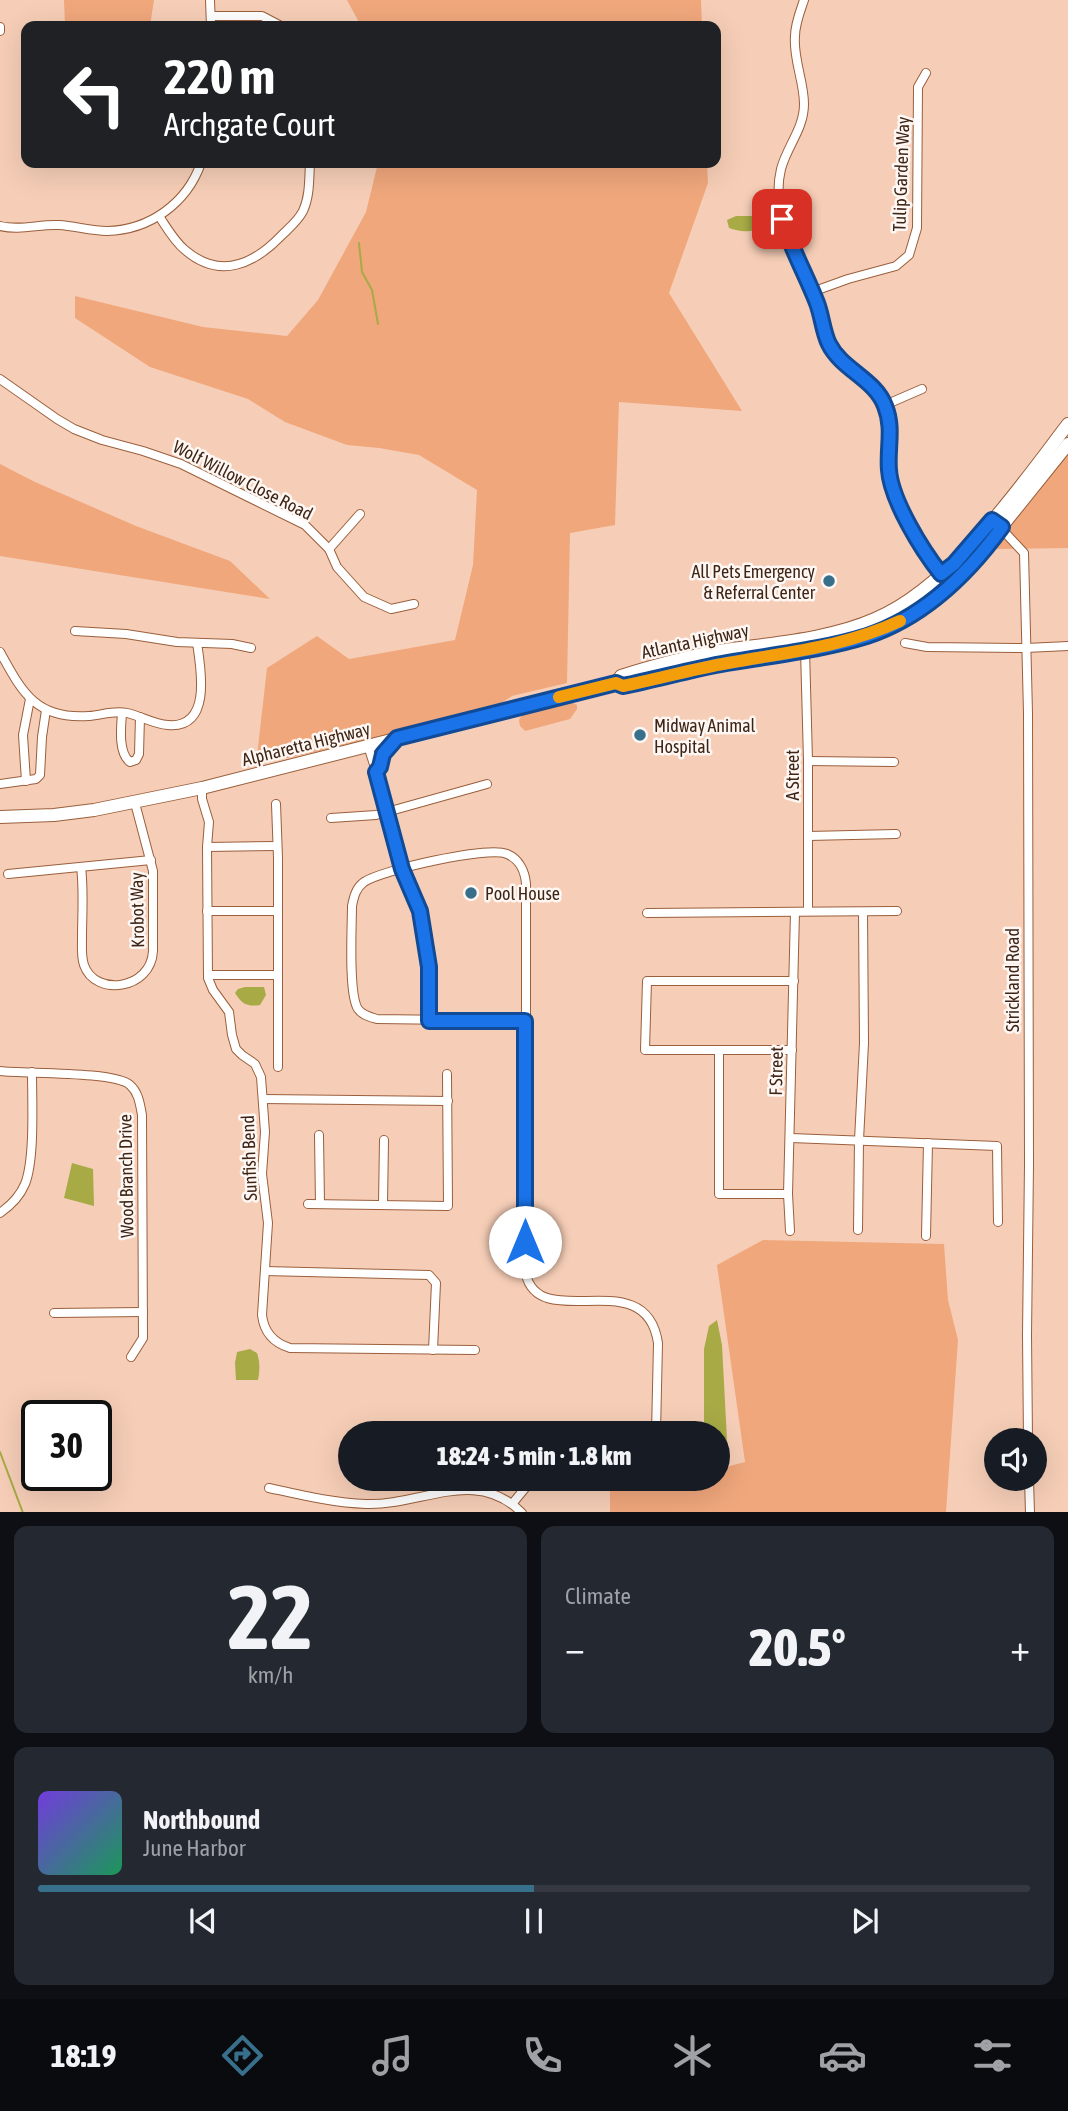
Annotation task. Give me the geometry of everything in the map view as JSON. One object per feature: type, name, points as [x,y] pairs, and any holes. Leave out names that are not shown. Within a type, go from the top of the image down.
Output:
[{"type":"main road","name":"Atlanta Highway","points":[[616,683],[623,686],[805,644],[866,636],[902,620],[928,604],[962,576],[1068,424]]},
{"type":"main road","name":"Atlanta Highway","points":[[805,644],[877,619],[909,600],[954,564],[997,524],[1068,444]]},
{"type":"main road","name":"Alpharetta Highway","points":[[0,817],[54,815],[135,803],[616,683]]},
{"type":"main road","points":[[376,772],[383,754],[397,738]]},
{"type":"street","points":[[210,0],[211,21]]},
{"type":"street","points":[[804,0],[794,36],[804,104],[802,121],[782,166],[779,199],[782,219],[789,242],[818,304],[828,343],[843,363],[874,388],[885,405],[890,430],[888,468],[893,491],[923,549],[941,574]]},
{"type":"street","points":[[211,16],[262,16],[273,21]]},
{"type":"street","name":"Tulip Garden Way","points":[[812,292],[896,266],[909,255],[917,228],[918,88],[926,73]]},
{"type":"street","points":[[0,226],[15,229],[61,225],[105,231],[136,226],[159,216],[188,191],[199,168]]},
{"type":"street","points":[[159,216],[179,245],[197,258],[220,265],[249,261],[266,251],[302,213],[309,190],[310,168]]},
{"type":"street","name":"Wolf Willow Close Road","points":[[0,379],[74,429],[190,468],[305,525],[329,548],[337,567],[364,597],[391,609],[414,604]]},
{"type":"street","points":[[885,405],[922,389]]},
{"type":"street","points":[[329,548],[360,514]]},
{"type":"street","name":"Strickland Road","points":[[997,524],[1024,552],[1029,1164],[1028,1428]]},
{"type":"street","points":[[75,631],[232,644],[251,648]]},
{"type":"street","points":[[0,652],[19,686],[30,699],[46,710],[82,716],[122,713],[170,726],[186,721],[194,715],[200,702],[202,691],[197,643]]},
{"type":"street","points":[[905,643],[927,648],[1068,646]]},
{"type":"street","name":"A Street","points":[[805,644],[808,911]]},
{"type":"street","points":[[26,781],[23,735],[30,699]]},
{"type":"street","points":[[0,784],[36,779],[40,775],[46,710]]},
{"type":"street","points":[[122,713],[122,749],[125,758],[130,762],[136,761],[139,754],[140,717]]},
{"type":"street","points":[[368,746],[402,869],[420,911],[429,967],[429,1021]]},
{"type":"street","points":[[808,761],[894,762]]},
{"type":"street","points":[[331,818],[376,815],[487,784]]},
{"type":"street","name":"Sunfish Bend","points":[[202,788],[202,799],[209,822],[208,975],[213,990],[229,1012],[236,1049],[259,1070],[263,1099],[265,1132],[262,1174],[268,1223],[264,1325],[271,1338],[282,1345],[295,1348],[475,1350]]},
{"type":"street","name":"Krobot Way","points":[[81,867],[84,965],[92,976],[114,984],[125,984],[143,976],[153,956],[153,871],[135,803]]},
{"type":"street","points":[[276,804],[278,1068]]},
{"type":"street","points":[[808,836],[896,834]]},
{"type":"street","points":[[207,847],[277,846]]},
{"type":"street","points":[[525,1021],[429,1021],[377,1019],[365,1015],[357,1008],[353,989],[352,906],[356,891],[369,879],[437,860],[491,852],[504,853],[518,862],[525,875],[526,884],[527,1280],[534,1291],[545,1298],[620,1301],[636,1307],[648,1317],[656,1331],[658,1343],[656,1421]]},
{"type":"street","points":[[8,874],[151,860]]},
{"type":"street","points":[[207,911],[277,911]]},
{"type":"street","points":[[647,913],[897,911]]},
{"type":"street","name":"F Street","points":[[790,1231],[788,1194],[795,912]]},
{"type":"street","points":[[858,1230],[864,1042],[863,912]]},
{"type":"street","points":[[208,975],[278,975]]},
{"type":"street","points":[[792,1050],[645,1050],[647,981],[794,981]]},
{"type":"street","points":[[719,1050],[719,1194],[788,1194]]},
{"type":"street","name":"Wood Branch Drive","points":[[0,1071],[121,1080],[130,1084],[136,1093],[142,1115],[143,1338],[131,1357]]},
{"type":"street","points":[[0,1213],[20,1194],[28,1175],[32,1072]]},
{"type":"street","points":[[308,1204],[448,1206],[447,1074]]},
{"type":"street","points":[[263,1099],[448,1101]]},
{"type":"street","points":[[319,1135],[320,1204]]},
{"type":"street","points":[[791,1138],[997,1146],[999,1222]]},
{"type":"street","points":[[383,1204],[384,1140]]},
{"type":"street","points":[[926,1236],[928,1143]]},
{"type":"street","points":[[265,1270],[429,1275],[436,1283],[433,1350]]},
{"type":"street","points":[[54,1313],[143,1312]]},
{"type":"street","points":[[270,1488],[367,1504],[397,1502],[464,1488],[494,1494],[521,1512]]},
{"type":"street","points":[[512,1504],[523,1491]]},
{"type":"street","points":[[1029,1491],[1030,1512]]},
{"type":"shaded area","points":[[64,0],[154,0],[151,21],[65,21]]},
{"type":"shaded area","points":[[347,0],[701,0],[702,21],[358,21]]},
{"type":"shaded area","points":[[377,168],[707,168],[708,183],[669,293],[742,411],[619,402],[615,525],[570,533],[567,683],[512,696],[497,706],[256,765],[267,668],[317,636],[349,659],[455,640],[473,565],[477,490],[419,455],[347,445],[285,422],[248,399],[150,367],[75,318],[75,296],[203,327],[287,336],[318,300],[366,212]]},
{"type":"shaded area","points":[[736,216],[756,216],[766,222],[749,231],[739,231],[729,228],[727,220]]},
{"type":"shaded area","points":[[1068,449],[1068,548],[988,549]]},
{"type":"shaded area","points":[[0,464],[136,526],[230,561],[270,599],[0,556]]},
{"type":"shaded area","points":[[571,702],[577,705],[577,709],[570,719],[525,731],[520,726],[522,715]]},
{"type":"shaded area","points":[[245,987],[264,987],[266,995],[260,1005],[248,1005],[240,1000],[235,993]]},
{"type":"shaded area","points":[[72,1163],[93,1169],[94,1206],[64,1198]]},
{"type":"shaded area","points":[[763,1240],[944,1244],[948,1300],[958,1340],[946,1512],[610,1512],[610,1491],[730,1491],[730,1466],[745,1462],[717,1265]]},
{"type":"shaded area","points":[[717,1320],[722,1345],[726,1421],[704,1421],[704,1349],[709,1326]]},
{"type":"shaded area","points":[[250,1349],[258,1356],[258,1380],[236,1380],[237,1352]]},
{"type":"waterway","points":[[359,243],[362,272],[372,290],[378,324]]},
{"type":"waterway","points":[[0,1452],[23,1512]]},
{"type":"slow traffic","points":[[559,697],[616,683],[623,686],[708,667],[825,647],[866,636],[900,621]]},
{"type":"place","name":"All Pets Emergency & Referral Center","points":[[829,581]]},
{"type":"place","name":"Midway Animal Hospital","points":[[640,735]]},
{"type":"place","name":"Pool House","points":[[471,893]]},
{"type":"route","points":[[525,1242],[525,1021],[429,1021],[429,967],[420,911],[402,869],[376,772],[386,749],[397,738],[616,683],[623,686],[708,667],[805,651],[880,631],[936,598],[962,576],[1002,527],[992,520],[954,564],[941,574],[928,556],[891,484],[888,468],[890,430],[885,405],[874,388],[843,363],[828,343],[818,304],[789,242],[782,219]]}]
